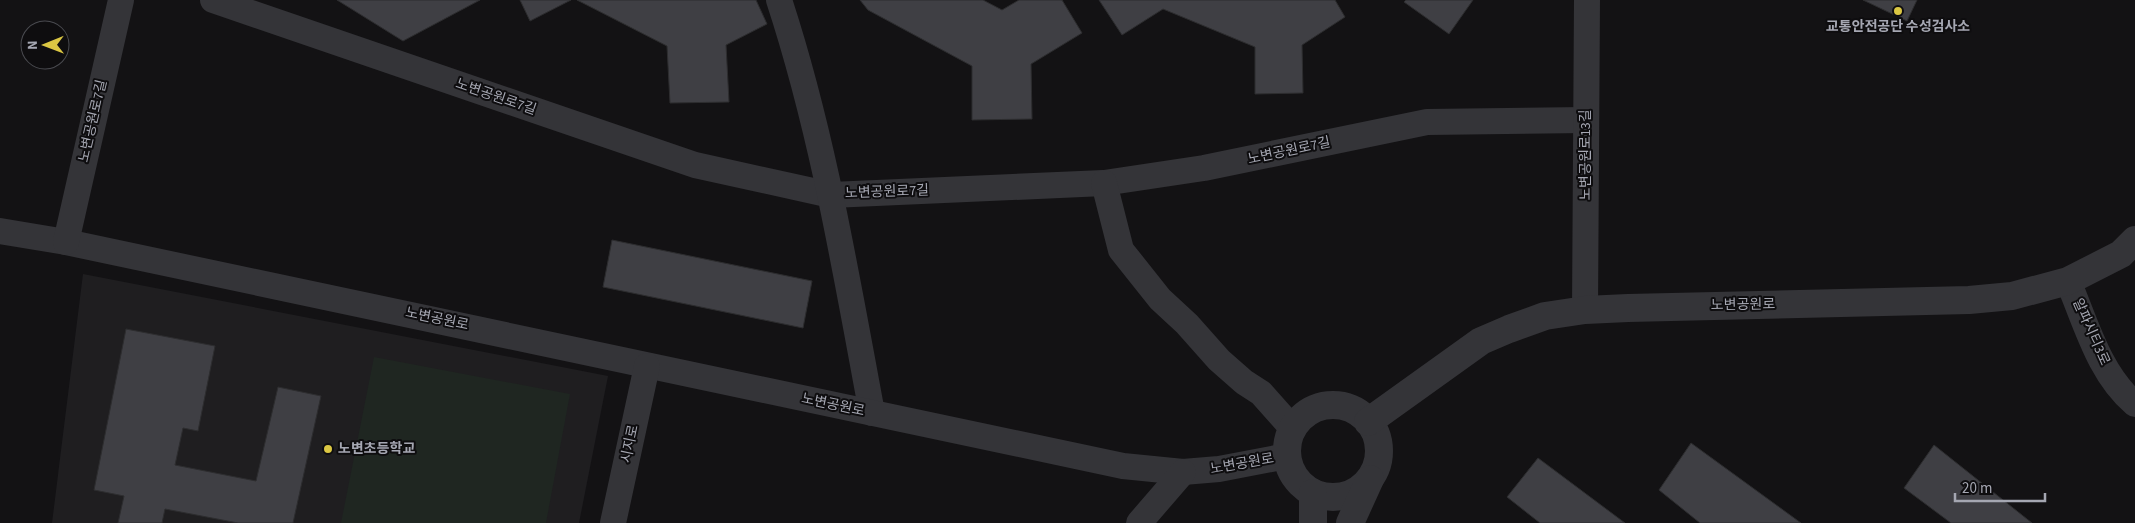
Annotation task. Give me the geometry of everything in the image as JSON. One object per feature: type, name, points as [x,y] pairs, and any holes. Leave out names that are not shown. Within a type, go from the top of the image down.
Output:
[{"type":"street","name":"노변공원로7길","points":[[66,242],[121,0]]},
{"type":"street","name":"노변공원로7길","points":[[212,0],[695,165],[831,195],[1104,183],[1204,168],[1427,122],[1586,120]]},
{"type":"street","name":"노변공원로","points":[[779,0],[794,46],[831,195],[872,413]]},
{"type":"street","name":"노변공원로13길","points":[[1585,310],[1587,0]]},
{"type":"street","points":[[1104,183],[1121,250],[1160,299],[1187,324],[1219,360],[1244,382],[1261,393],[1293,429]]},
{"type":"street","name":"노변공원로","points":[[0,231],[66,242],[1123,466],[1183,472],[1219,469],[1287,456]]},
{"type":"street","name":"노변공원로","points":[[1368,422],[1481,341],[1545,316],[1585,310],[1969,300],[2012,296],[2068,281],[2121,254],[2135,240]]},
{"type":"street","name":"알파시티3로","points":[[2068,281],[2103,364],[2126,396],[2135,404]]},
{"type":"street","name":"시지로","points":[[613,523],[647,366]]},
{"type":"street","points":[[1350,523],[1376,466],[1379,450],[1376,435],[1368,422],[1356,412],[1342,406],[1327,406],[1307,414],[1301,418],[1293,429],[1288,442],[1287,456],[1292,471],[1300,484],[1313,493],[1328,497],[1343,496],[1358,490],[1369,480],[1376,466]]},
{"type":"street","points":[[1139,523],[1183,472]]},
{"type":"street","points":[[1313,493],[1313,523]]},
{"type":"shaded area","name":"노변초등학교","points":[[83,274],[608,376],[579,523],[52,523]]},
{"type":"shaded area","points":[[374,357],[570,394],[546,523],[341,523]]},
{"type":"building","points":[[337,0],[480,0],[403,41]]},
{"type":"building","points":[[520,0],[571,0],[530,21]]},
{"type":"building","points":[[577,0],[756,0],[767,24],[726,45],[729,102],[670,103],[667,46]]},
{"type":"building","points":[[860,0],[983,0],[1002,10],[1019,0],[1062,0],[1082,33],[1031,64],[1032,119],[972,120],[972,66],[868,10]]},
{"type":"building","points":[[1099,0],[1335,0],[1345,17],[1302,45],[1303,93],[1255,94],[1255,47],[1163,9],[1122,35]]},
{"type":"building","points":[[1406,0],[1473,0],[1449,34],[1404,2]]},
{"type":"building","name":"교통안전공단 수성검사소","points":[[1863,0],[1917,0],[1907,21]]},
{"type":"building","points":[[612,240],[812,281],[803,328],[603,287]]},
{"type":"building","points":[[126,329],[215,346],[198,431],[183,428],[175,465],[256,481],[278,387],[321,396],[293,523],[238,523],[165,509],[162,523],[118,523],[124,496],[94,490]]},
{"type":"building","points":[[1691,443],[1801,523],[1700,523],[1659,490]]},
{"type":"building","points":[[1934,445],[2032,523],[1951,523],[1904,488]]},
{"type":"building","points":[[1538,458],[1625,523],[1540,523],[1507,497]]},
{"type":"place","name":"교통안전공단 수성검사소","points":[[1898,11]]},
{"type":"place","name":"노변초등학교","points":[[328,449]]}]
